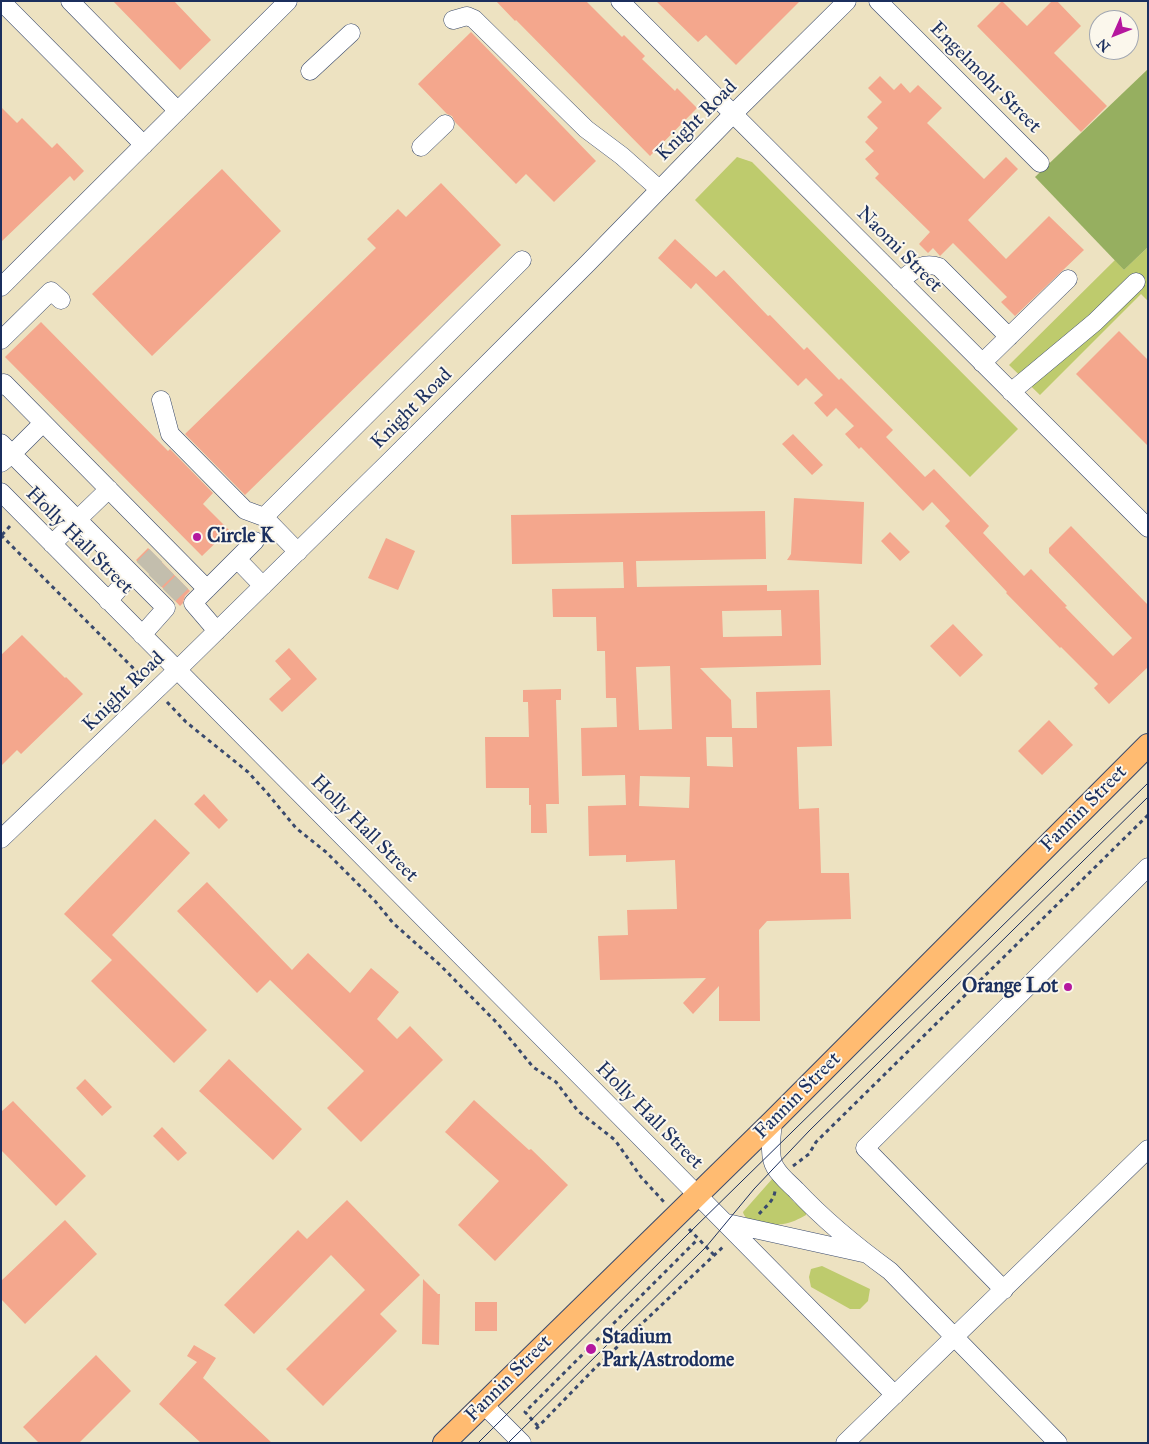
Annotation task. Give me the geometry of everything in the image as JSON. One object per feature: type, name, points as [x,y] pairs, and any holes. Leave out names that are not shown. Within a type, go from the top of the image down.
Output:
[{"type":"main road","name":"Fannin Street","points":[[444,1443],[773,1121],[1148,745]]},
{"type":"street","points":[[1,1],[144,145]]},
{"type":"street","points":[[70,1],[178,111]]},
{"type":"street","points":[[1,287],[288,1]]},
{"type":"street","name":"Naomi Street","points":[[620,1],[1148,528]]},
{"type":"street","name":"Knight Road","points":[[1,839],[298,552],[847,1]]},
{"type":"street","name":"Engelmohr Street","points":[[878,1],[1040,163]]},
{"type":"street","points":[[453,20],[467,16],[474,19],[586,130],[622,156],[659,189]]},
{"type":"street","points":[[310,71],[351,32]]},
{"type":"street","points":[[421,147],[445,124]]},
{"type":"street","points":[[264,517],[522,260]]},
{"type":"street","points":[[900,281],[918,267],[931,264],[939,266],[1009,337]]},
{"type":"street","points":[[982,363],[1068,279]]},
{"type":"street","points":[[1011,392],[1095,322],[1136,282]]},
{"type":"street","points":[[1,340],[51,291],[61,300]]},
{"type":"street","points":[[1,386],[4,383],[109,489],[167,557],[187,577],[207,589]]},
{"type":"street","points":[[161,400],[170,434],[244,510],[264,517],[298,552]]},
{"type":"street","points":[[43,423],[5,453],[142,577],[165,602],[180,608],[193,603],[255,541]]},
{"type":"street","points":[[52,544],[109,489]]},
{"type":"street","name":"Holly Hall Street","points":[[1,492],[727,1223],[895,1395]]},
{"type":"street","points":[[237,559],[263,586]]},
{"type":"street","points":[[108,600],[142,577]]},
{"type":"street","points":[[142,635],[165,602]]},
{"type":"street","points":[[193,603],[217,631]]},
{"type":"street","points":[[1004,1290],[865,1148],[1148,867]]},
{"type":"street","points":[[773,1121],[771,1152],[774,1167],[804,1199],[866,1253],[890,1271],[1058,1443]]},
{"type":"street","points":[[845,1443],[1148,1149]]},
{"type":"street","points":[[727,1223],[866,1253]]},
{"type":"street","points":[[483,1404],[522,1443]]},
{"type":"path","points":[[10,526],[2,535],[186,722],[248,772],[296,828],[326,852],[375,901],[393,923],[440,965],[498,1024],[533,1067],[556,1082],[578,1111],[615,1140],[641,1177],[654,1191]]},
{"type":"path","points":[[789,1168],[809,1154],[816,1142],[1148,815]]},
{"type":"path","points":[[758,1214],[774,1197],[776,1193],[774,1187]]},
{"type":"path","points":[[698,1239],[524,1412],[537,1428],[597,1366],[725,1245]]},
{"type":"green space","points":[[1148,69],[1148,247],[1124,270],[1035,177]]},
{"type":"green space","points":[[737,157],[752,162],[1018,429],[970,477],[695,200]]},
{"type":"green space","points":[[1148,247],[1148,301],[1141,294],[1040,395],[1009,365],[1115,260],[1124,270]]},
{"type":"green space","points":[[773,1178],[794,1202],[806,1211],[806,1215],[789,1223],[778,1225],[754,1222],[745,1216],[743,1212]]},
{"type":"green space","points":[[822,1266],[870,1289],[868,1301],[860,1309],[850,1309],[811,1287],[809,1277],[811,1269]]},
{"type":"building","points":[[113,1],[174,1],[211,40],[180,70]]},
{"type":"building","points":[[496,1],[586,1],[622,37],[624,35],[645,56],[642,59],[675,91],[677,88],[697,108],[650,156]]},
{"type":"building","points":[[656,1],[800,1],[736,65],[706,35],[698,42]]},
{"type":"building","points":[[1002,1],[1027,26],[1052,1],[1057,1],[1081,26],[1054,53],[1107,106],[1081,132],[977,26]]},
{"type":"building","points":[[471,32],[596,161],[554,202],[526,174],[516,184],[455,122],[452,116],[447,114],[418,84]]},
{"type":"building","points":[[880,76],[894,90],[901,83],[910,93],[918,85],[942,108],[927,123],[984,179],[1006,157],[1018,169],[968,220],[1006,259],[1049,216],[1084,250],[1015,316],[1001,302],[1007,297],[953,243],[940,256],[933,248],[928,253],[919,244],[930,232],[875,178],[879,174],[865,159],[874,151],[865,142],[878,128],[867,117],[882,102],[868,88]]},
{"type":"building","points":[[1,107],[17,123],[22,118],[52,148],[57,143],[84,171],[74,181],[70,176],[1,242]]},
{"type":"building","points":[[222,169],[281,231],[152,356],[92,294]]},
{"type":"building","points":[[441,183],[501,245],[245,495],[185,434],[376,248],[367,239],[398,209],[406,217]]},
{"type":"building","points":[[675,239],[716,277],[724,270],[804,350],[807,347],[839,380],[841,378],[893,430],[886,437],[925,477],[934,469],[989,526],[983,533],[1024,576],[1031,569],[1113,656],[1132,638],[1049,553],[1049,548],[1071,526],[1148,605],[1148,667],[1109,704],[1094,688],[1098,684],[1006,593],[945,526],[950,521],[932,502],[923,511],[861,447],[859,449],[845,434],[854,426],[836,408],[827,417],[814,403],[823,395],[806,378],[798,386],[696,283],[691,289],[658,258]]},
{"type":"building","points":[[41,322],[168,451],[170,449],[213,493],[203,504],[229,530],[202,556],[5,357]]},
{"type":"building","points":[[1119,331],[1148,360],[1148,446],[1076,374]]},
{"type":"building","points":[[793,434],[823,465],[812,475],[782,444]]},
{"type":"building","points":[[794,498],[864,502],[862,564],[787,560],[791,554]]},
{"type":"building","points":[[765,511],[766,559],[636,561],[637,587],[767,585],[767,591],[819,590],[821,665],[700,668],[731,700],[732,728],[757,728],[756,692],[830,690],[832,746],[797,747],[799,809],[819,808],[821,873],[849,873],[851,919],[767,921],[759,930],[760,1021],[719,1021],[719,986],[693,1014],[683,1003],[706,978],[600,980],[598,936],[628,935],[627,910],[677,909],[675,860],[626,862],[626,855],[589,856],[588,806],[626,805],[625,775],[582,776],[581,728],[617,727],[616,698],[606,698],[605,651],[597,651],[596,617],[553,617],[552,589],[624,588],[623,562],[512,564],[511,515]],"holes":[[[781,610],[782,636],[723,637],[722,611]],[[670,666],[672,729],[639,730],[636,667]],[[706,737],[732,737],[733,767],[707,766]],[[640,776],[690,777],[689,808],[639,806]]]},
{"type":"building","points":[[890,532],[910,552],[900,561],[881,541]]},
{"type":"building","points":[[386,538],[415,551],[398,590],[368,578]]},
{"type":"building","name":"Circle K","points":[[148,548],[190,591],[180,606],[136,560]]},
{"type":"building","points":[[953,624],[983,655],[960,677],[930,646]]},
{"type":"building","points":[[22,635],[83,694],[21,754],[17,750],[1,766],[1,655]]},
{"type":"building","points":[[289,648],[317,679],[282,712],[269,699],[291,679],[275,661]]},
{"type":"building","points":[[561,689],[561,700],[556,700],[559,804],[546,804],[547,833],[531,833],[529,788],[486,788],[485,737],[529,737],[528,702],[523,702],[523,690]]},
{"type":"building","points":[[1049,720],[1073,745],[1042,775],[1018,751]]},
{"type":"building","points":[[204,794],[228,820],[219,829],[194,804]]},
{"type":"building","points":[[155,819],[190,853],[112,935],[207,1030],[174,1063],[91,981],[112,960],[64,914]]},
{"type":"building","points":[[207,882],[292,970],[308,953],[350,993],[371,968],[399,992],[377,1019],[397,1039],[410,1026],[443,1060],[361,1142],[327,1108],[364,1071],[270,980],[257,993],[177,911]]},
{"type":"building","points":[[229,1059],[302,1129],[273,1160],[199,1091]]},
{"type":"building","points":[[85,1079],[112,1107],[102,1116],[76,1088]]},
{"type":"building","points":[[474,1100],[529,1150],[531,1149],[568,1185],[495,1261],[458,1225],[499,1181],[445,1132]]},
{"type":"building","points":[[13,1101],[86,1176],[56,1206],[1,1150],[1,1112]]},
{"type":"building","points":[[162,1127],[187,1153],[178,1161],[153,1136]]},
{"type":"building","points":[[347,1200],[420,1275],[380,1314],[397,1331],[323,1406],[286,1369],[365,1290],[331,1255],[254,1334],[224,1305],[298,1230],[307,1239]]},
{"type":"building","points":[[65,1220],[97,1254],[25,1324],[1,1299],[1,1281]]},
{"type":"building","points":[[423,1279],[440,1294],[439,1345],[422,1344]]},
{"type":"building","points":[[475,1302],[497,1302],[497,1331],[475,1331]]},
{"type":"building","points":[[194,1345],[216,1358],[203,1378],[272,1443],[201,1443],[159,1404],[197,1362],[187,1356]]},
{"type":"building","points":[[96,1355],[131,1391],[79,1443],[39,1443],[23,1427]]},
{"type":"tunnel","points":[[143,568],[156,555]]},
{"type":"tunnel","points":[[155,581],[168,568]]},
{"type":"tunnel","points":[[169,595],[182,582]]},
{"type":"tram line","points":[[478,1443],[691,1231],[1148,783]]},
{"type":"tram line","points":[[508,1443],[706,1247],[754,1189],[809,1131],[1148,797]]},
{"type":"place","name":"Circle K","points":[[197,537]]},
{"type":"place","name":"Orange Lot","points":[[1068,987]]},
{"type":"place","name":"Stadium Park/Astrodome","points":[[591,1349]]}]
